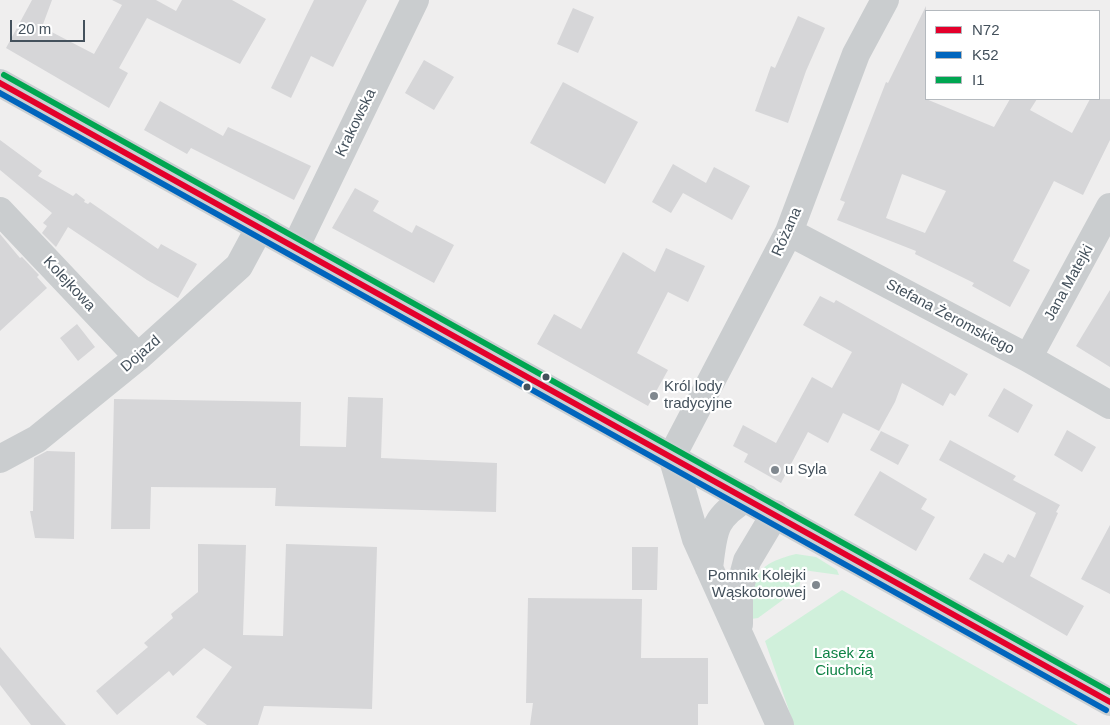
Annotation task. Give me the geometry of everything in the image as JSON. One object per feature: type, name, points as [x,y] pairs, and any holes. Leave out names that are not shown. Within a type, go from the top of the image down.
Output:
[{"type":"main road","points":[[0,83],[296,246],[535,383],[672,456],[1110,702]]},
{"type":"street","name":"Krakowska","points":[[296,246],[415,0]]},
{"type":"street","name":"Różana","points":[[672,456],[789,232],[856,54],[885,0]]},
{"type":"street","name":"Jana Matejki","points":[[1028,358],[1110,207]]},
{"type":"street","name":"Kolejkowa","points":[[0,211],[138,357]]},
{"type":"street","name":"Dojazd","points":[[0,459],[37,438],[138,357],[239,266],[260,227]]},
{"type":"street","name":"Stefana Żeromskiego","points":[[789,232],[1028,358],[1110,405]]},
{"type":"street","points":[[672,456],[696,539],[780,725]]},
{"type":"street","points":[[709,568],[715,527],[730,509],[746,498]]},
{"type":"street","points":[[739,631],[739,591],[747,561],[775,514]]},
{"type":"green space","points":[[796,554],[816,557],[837,570],[839,575],[803,570],[799,588],[758,618],[751,619],[753,593],[758,575],[771,563]]},
{"type":"green space","name":"Lasek za Ciuchcią","points":[[842,590],[1078,725],[794,725],[765,641]]},
{"type":"building","points":[[32,0],[52,0],[42,27],[94,54],[122,5],[112,0],[156,0],[176,11],[182,0],[232,0],[266,19],[240,64],[147,18],[119,68],[128,73],[109,108],[6,48]]},
{"type":"building","points":[[314,0],[367,0],[333,67],[311,56],[291,98],[271,88]]},
{"type":"building","points":[[926,6],[925,100],[994,127],[1009,100],[1036,100],[1030,110],[1072,133],[1089,100],[1110,99],[1110,140],[1083,195],[1054,181],[1013,261],[1030,270],[1010,307],[972,286],[974,283],[915,254],[916,251],[837,220],[845,202],[840,200],[886,82],[888,83]],"holes":[[[902,174],[946,191],[925,233],[886,218]]]},
{"type":"building","points":[[573,8],[594,17],[578,53],[557,44]]},
{"type":"building","points":[[798,16],[825,28],[806,71],[788,123],[755,111],[771,66],[775,68]]},
{"type":"building","points":[[424,60],[454,77],[434,110],[405,93]]},
{"type":"building","points":[[563,82],[638,122],[605,184],[530,143]]},
{"type":"building","points":[[160,101],[223,136],[228,127],[311,166],[294,200],[191,148],[187,154],[144,130]]},
{"type":"building","points":[[0,140],[42,171],[38,176],[73,196],[76,193],[85,200],[84,202],[88,204],[90,202],[158,249],[161,244],[197,264],[178,298],[147,280],[68,227],[56,247],[42,233],[47,226],[43,223],[52,213],[0,170]]},
{"type":"building","points":[[673,164],[706,183],[714,167],[750,186],[732,220],[683,193],[671,213],[652,202]]},
{"type":"building","points":[[355,188],[379,201],[373,211],[412,233],[416,225],[454,245],[434,283],[332,228]]},
{"type":"building","points":[[0,234],[20,258],[22,257],[39,275],[37,277],[47,288],[0,331]]},
{"type":"building","points":[[666,248],[705,266],[688,302],[668,292],[637,353],[668,370],[648,406],[537,344],[554,314],[581,329],[623,252],[655,272]]},
{"type":"building","points":[[1110,290],[1110,367],[1076,346]]},
{"type":"building","points":[[820,296],[834,303],[836,300],[968,374],[955,396],[950,393],[943,406],[902,383],[895,402],[879,431],[843,413],[828,443],[808,432],[781,483],[744,462],[748,454],[733,446],[743,425],[776,443],[812,377],[832,388],[852,352],[803,325]]},
{"type":"building","points":[[77,324],[95,347],[78,361],[60,338]]},
{"type":"building","points":[[1004,388],[1033,405],[1018,433],[988,416]]},
{"type":"building","points":[[348,397],[383,398],[381,458],[497,463],[496,512],[275,506],[276,488],[151,487],[150,529],[111,529],[114,399],[301,402],[300,446],[346,447]]},
{"type":"building","points":[[1067,430],[1096,447],[1082,472],[1054,455]]},
{"type":"building","points":[[881,431],[909,445],[898,465],[870,450]]},
{"type":"building","points":[[950,440],[1016,476],[1013,480],[1060,505],[1030,576],[1084,606],[1067,636],[969,579],[984,553],[1003,563],[1008,554],[1015,558],[1036,513],[939,460]]},
{"type":"building","points":[[47,451],[75,452],[74,539],[35,538],[30,511],[33,511],[34,458]]},
{"type":"building","points":[[880,471],[927,499],[921,509],[935,517],[916,551],[854,515]]},
{"type":"building","points":[[1110,525],[1110,594],[1081,579]]},
{"type":"building","points":[[198,544],[246,545],[243,635],[283,636],[286,544],[377,547],[372,709],[264,706],[258,725],[207,725],[196,717],[232,667],[204,648],[173,676],[169,671],[117,715],[96,691],[148,647],[144,643],[173,618],[171,614],[198,592]]},
{"type":"building","points":[[632,547],[658,547],[657,590],[632,590]]},
{"type":"building","points":[[528,598],[642,599],[641,658],[708,658],[708,704],[698,704],[698,725],[530,725],[533,703],[526,703]]},
{"type":"building","points":[[0,647],[66,725],[31,725],[0,685]]},
{"type":"transit line","name":"I1","points":[[4,75],[1110,692]]},
{"type":"transit line","name":"N72","points":[[0,83],[1110,702]]},
{"type":"transit line","name":"K52","points":[[0,93],[1106,710]]},
{"type":"place","name":"Król lody tradycyjne","points":[[654,396]]},
{"type":"place","name":"u Syla","points":[[775,470]]},
{"type":"place","name":"Pomnik Kolejki Wąskotorowej","points":[[816,585]]}]
